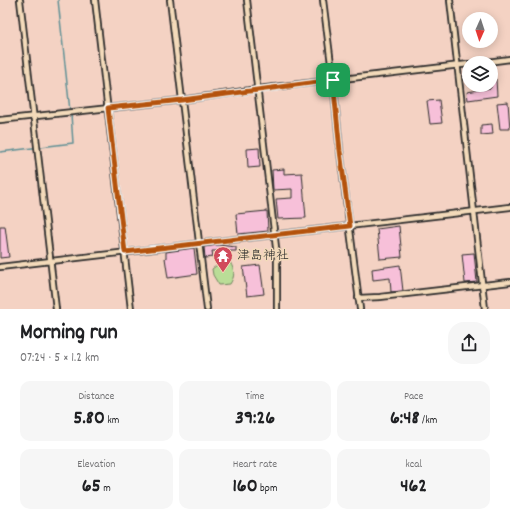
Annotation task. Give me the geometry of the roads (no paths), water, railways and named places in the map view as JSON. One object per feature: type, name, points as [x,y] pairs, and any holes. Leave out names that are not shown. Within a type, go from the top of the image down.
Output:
[{"type":"street","points":[[20,0],[56,309]]},
{"type":"street","points":[[95,0],[131,309]]},
{"type":"street","points":[[170,0],[207,309]]},
{"type":"street","points":[[247,0],[278,262],[277,309]]},
{"type":"street","points":[[323,0],[360,309]]},
{"type":"street","points":[[450,0],[484,285],[485,309]]},
{"type":"street","points":[[498,61],[510,59]]},
{"type":"street","points":[[0,120],[182,100],[258,89],[462,65]]},
{"type":"street","points":[[0,267],[510,207]]},
{"type":"street","points":[[358,298],[380,297],[510,282]]},
{"type":"waterway","points":[[58,0],[70,111]]},
{"type":"waterway","points":[[447,0],[455,65]]},
{"type":"waterway","points":[[0,152],[73,143],[71,114]]},
{"type":"place","name":"津島神社","points":[[223,273]]}]
